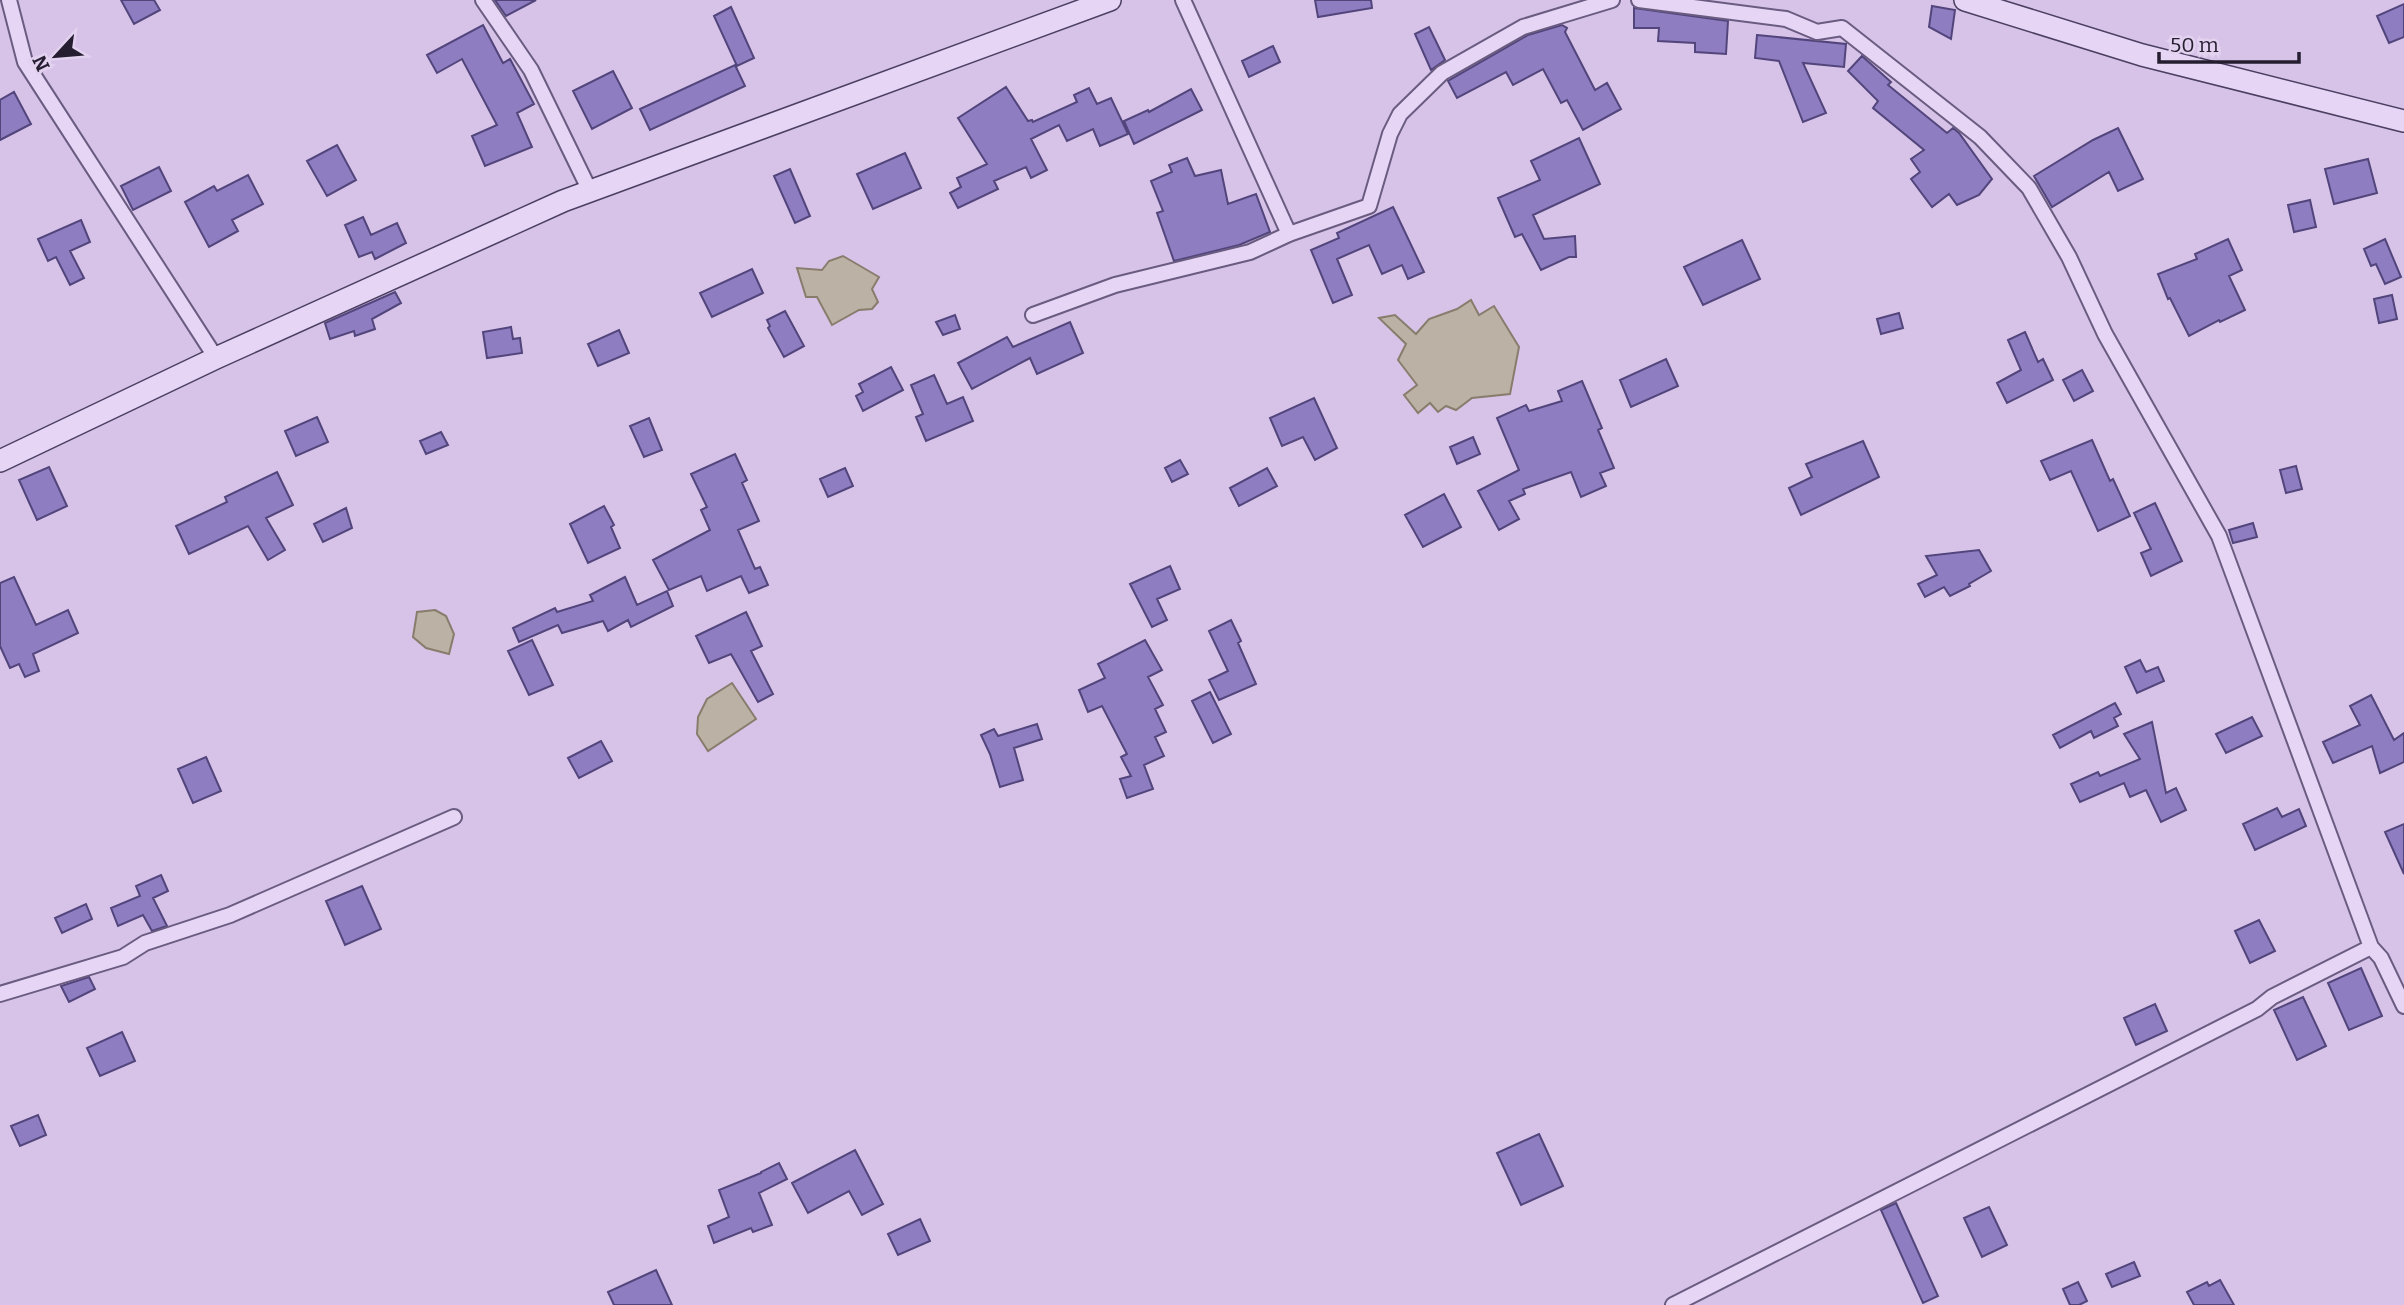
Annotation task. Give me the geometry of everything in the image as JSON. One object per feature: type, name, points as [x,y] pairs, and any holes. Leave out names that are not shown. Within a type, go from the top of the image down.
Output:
[{"type":"main road","points":[[0,461],[215,358],[563,201],[1110,0]]},
{"type":"main road","points":[[1965,0],[2142,55],[2404,121]]},
{"type":"street","points":[[9,0],[25,62],[215,358]]},
{"type":"street","points":[[483,0],[531,70],[590,191]]},
{"type":"street","points":[[1183,0],[1289,234]]},
{"type":"street","points":[[1033,315],[1115,285],[1250,252],[1289,234],[1369,206],[1390,134],[1400,114],[1441,73],[1522,27],[1612,0]]},
{"type":"street","points":[[1639,0],[1786,19],[1817,32],[1842,28],[1980,137],[2029,188],[2069,257],[2105,334],[2219,536],[2371,947],[2381,958],[2404,1006]]},
{"type":"street","points":[[0,995],[123,957],[145,943],[230,915],[454,817]]},
{"type":"street","points":[[1674,1305],[2257,1009],[2272,997],[2371,947]]},
{"type":"shaded area","points":[[843,256],[879,277],[872,289],[878,302],[872,309],[859,310],[832,325],[817,297],[806,297],[797,268],[822,270],[829,261]]},
{"type":"shaded area","points":[[1471,300],[1479,315],[1494,306],[1519,347],[1510,394],[1472,398],[1456,410],[1446,406],[1438,412],[1430,403],[1418,413],[1404,395],[1417,385],[1398,360],[1406,344],[1379,318],[1395,315],[1416,334],[1429,319],[1457,309]]},
{"type":"shaded area","points":[[435,610],[446,616],[454,634],[449,654],[426,648],[413,637],[417,612]]},
{"type":"shaded area","points":[[732,683],[756,719],[708,751],[697,734],[698,717],[707,699]]},
{"type":"building","points":[[121,0],[154,0],[160,10],[134,24]]},
{"type":"building","points":[[495,0],[536,0],[506,16]]},
{"type":"building","points":[[1315,0],[1371,0],[1372,8],[1318,17]]},
{"type":"building","points":[[2404,4],[2404,37],[2389,43],[2377,16]]},
{"type":"building","points":[[1932,6],[1955,10],[1951,39],[1929,27]]},
{"type":"building","points":[[731,7],[754,58],[737,66],[714,16]]},
{"type":"building","points":[[1634,8],[1728,21],[1726,54],[1695,52],[1695,43],[1658,41],[1659,28],[1634,28]]},
{"type":"building","points":[[483,25],[503,63],[510,59],[534,104],[517,113],[532,147],[485,166],[472,136],[497,125],[462,59],[437,73],[427,55]]},
{"type":"building","points":[[1562,25],[1567,28],[1565,32],[1595,90],[1607,83],[1621,109],[1583,130],[1567,100],[1561,103],[1543,69],[1513,85],[1506,72],[1457,98],[1448,81],[1528,35]]},
{"type":"building","points":[[1429,27],[1445,60],[1431,70],[1415,34]]},
{"type":"building","points":[[1757,35],[1846,44],[1844,67],[1803,63],[1826,113],[1803,122],[1779,61],[1755,58]]},
{"type":"building","points":[[1273,46],[1280,62],[1249,77],[1242,61]]},
{"type":"building","points":[[1862,56],[1891,82],[1888,85],[1947,133],[1953,128],[1959,133],[1992,179],[1979,195],[1957,205],[1949,194],[1932,207],[1911,179],[1920,172],[1911,159],[1924,150],[1873,108],[1878,101],[1848,71]]},
{"type":"building","points":[[735,65],[745,86],[650,130],[640,109]]},
{"type":"building","points":[[613,71],[632,108],[592,129],[573,91]]},
{"type":"building","points":[[1006,87],[1028,121],[1033,122],[1077,102],[1074,95],[1089,88],[1097,104],[1111,98],[1128,134],[1100,146],[1093,129],[1067,141],[1059,125],[1031,139],[1047,170],[1031,178],[1026,167],[994,181],[998,189],[958,208],[950,193],[961,187],[957,178],[987,164],[958,118]]},
{"type":"building","points":[[1191,89],[1202,110],[1134,144],[1124,121],[1148,110],[1149,112]]},
{"type":"building","points":[[14,92],[31,124],[0,140],[0,100]]},
{"type":"building","points":[[2118,128],[2143,179],[2118,191],[2109,172],[2052,207],[2034,176]]},
{"type":"building","points":[[1579,138],[1600,184],[1533,215],[1544,239],[1575,236],[1576,257],[1569,257],[1541,270],[1522,234],[1515,237],[1498,198],[1540,180],[1531,161]]},
{"type":"building","points":[[337,145],[356,180],[327,196],[307,161]]},
{"type":"building","points":[[905,153],[921,188],[873,209],[857,174]]},
{"type":"building","points":[[1187,158],[1195,176],[1221,170],[1228,204],[1256,194],[1270,232],[1239,245],[1174,261],[1157,213],[1163,211],[1151,181],[1172,172],[1169,165]]},
{"type":"building","points":[[2368,159],[2377,193],[2334,204],[2325,169]]},
{"type":"building","points":[[159,167],[171,191],[133,210],[121,186]]},
{"type":"building","points":[[790,169],[810,216],[795,223],[774,176]]},
{"type":"building","points":[[248,175],[263,204],[232,220],[238,231],[209,247],[185,202],[214,186],[217,191]]},
{"type":"building","points":[[2310,200],[2316,227],[2294,232],[2288,205]]},
{"type":"building","points":[[1393,207],[1424,272],[1408,279],[1402,265],[1382,274],[1369,245],[1337,259],[1352,295],[1333,303],[1311,250],[1339,238],[1337,233]]},
{"type":"building","points":[[363,217],[371,235],[397,223],[406,243],[375,259],[372,252],[359,257],[345,225]]},
{"type":"building","points":[[81,220],[90,242],[70,251],[84,278],[70,285],[56,257],[48,261],[38,239]]},
{"type":"building","points":[[2228,239],[2242,270],[2229,276],[2245,310],[2189,336],[2170,298],[2168,299],[2158,274],[2197,259],[2195,254]]},
{"type":"building","points":[[2385,239],[2401,277],[2385,284],[2376,264],[2371,266],[2364,249]]},
{"type":"building","points":[[1742,240],[1760,279],[1703,305],[1684,267]]},
{"type":"building","points":[[752,269],[763,293],[712,317],[700,293]]},
{"type":"building","points":[[395,292],[401,303],[372,319],[375,329],[355,336],[354,331],[330,339],[325,323]]},
{"type":"building","points":[[2392,295],[2397,319],[2379,323],[2374,299]]},
{"type":"building","points":[[785,311],[804,346],[784,357],[768,328],[770,326],[767,320]]},
{"type":"building","points":[[1899,313],[1903,328],[1881,334],[1877,319]]},
{"type":"building","points":[[955,315],[960,329],[943,335],[936,322]]},
{"type":"building","points":[[1070,322],[1083,353],[1037,374],[1030,358],[972,389],[958,363],[1007,337],[1013,347]]},
{"type":"building","points":[[511,327],[513,339],[520,338],[522,353],[487,358],[483,332]]},
{"type":"building","points":[[619,330],[629,353],[598,366],[588,344]]},
{"type":"building","points":[[2025,332],[2038,362],[2043,359],[2053,380],[2007,403],[1997,383],[2021,370],[2008,340]]},
{"type":"building","points":[[1666,359],[1678,386],[1631,407],[1620,380]]},
{"type":"building","points":[[891,367],[903,390],[863,411],[856,396],[863,392],[859,384]]},
{"type":"building","points":[[2082,370],[2093,391],[2074,401],[2063,380]]},
{"type":"building","points":[[934,375],[947,404],[963,397],[973,421],[926,441],[916,417],[923,414],[911,385]]},
{"type":"building","points":[[1582,381],[1602,428],[1598,430],[1614,468],[1600,473],[1606,486],[1581,497],[1571,472],[1523,489],[1525,494],[1509,501],[1519,519],[1499,530],[1478,491],[1519,470],[1497,418],[1526,405],[1529,411],[1562,401],[1558,391]]},
{"type":"building","points":[[1314,398],[1337,448],[1315,460],[1303,437],[1282,446],[1270,418]]},
{"type":"building","points":[[317,417],[328,442],[296,456],[285,431]]},
{"type":"building","points":[[649,418],[662,450],[644,457],[630,426]]},
{"type":"building","points":[[441,432],[448,445],[426,454],[420,441]]},
{"type":"building","points":[[1473,437],[1480,454],[1457,464],[1450,447]]},
{"type":"building","points":[[2092,440],[2110,481],[2113,479],[2130,516],[2098,531],[2071,471],[2050,480],[2041,461]]},
{"type":"building","points":[[1863,441],[1879,477],[1801,515],[1789,488],[1812,477],[1806,464]]},
{"type":"building","points":[[735,454],[747,480],[742,483],[759,521],[738,530],[755,569],[760,567],[768,585],[749,593],[741,576],[707,591],[701,576],[669,590],[653,560],[710,530],[701,510],[707,507],[691,474]]},
{"type":"building","points":[[1180,460],[1188,474],[1172,482],[1165,468]]},
{"type":"building","points":[[2296,466],[2302,489],[2286,493],[2280,470]]},
{"type":"building","points":[[49,467],[67,506],[37,520],[19,480]]},
{"type":"building","points":[[845,468],[853,486],[828,497],[820,479]]},
{"type":"building","points":[[1267,468],[1277,486],[1239,506],[1230,488]]},
{"type":"building","points":[[277,472],[293,505],[266,518],[285,550],[268,560],[248,526],[189,554],[176,526],[227,502],[225,497]]},
{"type":"building","points":[[1444,494],[1461,527],[1423,547],[1405,515]]},
{"type":"building","points":[[2155,503],[2182,561],[2151,576],[2141,553],[2151,549],[2134,513]]},
{"type":"building","points":[[604,506],[614,525],[611,527],[620,548],[588,563],[570,524]]},
{"type":"building","points":[[346,508],[352,528],[323,542],[314,524]]},
{"type":"building","points":[[2253,523],[2257,537],[2233,543],[2229,530]]},
{"type":"building","points":[[1979,550],[1991,571],[1950,596],[1944,587],[1925,597],[1918,584],[1937,575],[1926,556]]},
{"type":"building","points":[[1170,566],[1180,589],[1157,599],[1167,620],[1152,627],[1130,584]]},
{"type":"building","points":[[14,577],[36,625],[68,610],[78,633],[33,654],[39,671],[25,677],[19,664],[10,668],[0,646],[0,583]]},
{"type":"building","points":[[625,577],[637,605],[667,591],[673,606],[631,627],[628,620],[608,631],[603,621],[562,633],[558,625],[519,642],[513,628],[555,608],[557,612],[593,601],[590,595]]},
{"type":"building","points":[[746,612],[762,646],[751,651],[773,694],[758,702],[731,654],[709,663],[696,636]]},
{"type":"building","points":[[1231,620],[1256,684],[1219,700],[1209,680],[1228,671],[1209,631]]},
{"type":"building","points":[[532,640],[553,685],[529,695],[508,651]]},
{"type":"building","points":[[1145,640],[1162,670],[1148,677],[1163,705],[1155,709],[1166,732],[1155,737],[1164,756],[1144,765],[1153,789],[1127,798],[1120,779],[1131,776],[1121,757],[1127,754],[1102,706],[1088,712],[1079,690],[1105,678],[1098,664]]},
{"type":"building","points":[[2140,660],[2146,672],[2158,667],[2164,681],[2137,693],[2125,667]]},
{"type":"building","points":[[1210,692],[1231,734],[1213,743],[1192,701]]},
{"type":"building","points":[[2371,695],[2394,740],[2404,733],[2404,762],[2380,773],[2372,746],[2333,763],[2323,742],[2360,725],[2350,706]]},
{"type":"building","points":[[2115,703],[2121,714],[2114,718],[2118,726],[2094,738],[2091,731],[2060,748],[2053,735]]},
{"type":"building","points":[[2252,717],[2262,736],[2226,753],[2216,734]]},
{"type":"building","points":[[2152,722],[2166,793],[2176,788],[2186,810],[2161,822],[2146,790],[2130,797],[2124,783],[2080,802],[2071,784],[2098,772],[2100,776],[2140,759],[2124,734]]},
{"type":"building","points":[[1037,724],[1042,739],[1014,748],[1023,780],[1000,787],[981,735],[994,729],[998,736]]},
{"type":"building","points":[[601,741],[612,761],[579,778],[568,758]]},
{"type":"building","points":[[206,757],[221,791],[193,803],[178,769]]},
{"type":"building","points":[[2277,808],[2282,817],[2299,809],[2306,826],[2255,850],[2243,824]]},
{"type":"building","points":[[2404,824],[2404,874],[2385,832]]},
{"type":"building","points":[[161,875],[168,891],[153,898],[167,926],[152,931],[143,915],[118,926],[111,908],[140,896],[136,886]]},
{"type":"building","points":[[362,886],[381,929],[345,945],[326,901]]},
{"type":"building","points":[[86,904],[92,919],[62,933],[55,918]]},
{"type":"building","points":[[2259,920],[2275,951],[2250,963],[2235,931]]},
{"type":"building","points":[[2361,968],[2382,1016],[2349,1030],[2328,983]]},
{"type":"building","points":[[89,977],[95,989],[69,1002],[61,986]]},
{"type":"building","points":[[2303,997],[2326,1046],[2297,1060],[2274,1010]]},
{"type":"building","points":[[2155,1004],[2167,1031],[2136,1045],[2124,1018]]},
{"type":"building","points":[[122,1032],[135,1061],[100,1076],[87,1048]]},
{"type":"building","points":[[38,1115],[46,1135],[20,1146],[11,1126]]},
{"type":"building","points":[[1539,1134],[1563,1186],[1521,1205],[1497,1153]]},
{"type":"building","points":[[855,1150],[883,1204],[862,1215],[849,1191],[808,1213],[792,1183]]},
{"type":"building","points":[[779,1163],[787,1179],[759,1193],[772,1225],[753,1232],[751,1228],[714,1243],[708,1226],[729,1217],[719,1190]]},
{"type":"building","points":[[1896,1203],[1938,1296],[1923,1303],[1881,1210]]},
{"type":"building","points":[[1989,1207],[2007,1245],[1982,1257],[1964,1218]]},
{"type":"building","points":[[920,1219],[930,1241],[898,1255],[888,1234]]},
{"type":"building","points":[[2134,1262],[2140,1276],[2112,1287],[2106,1274]]},
{"type":"building","points":[[656,1270],[672,1305],[614,1305],[608,1292]]},
{"type":"building","points":[[2220,1280],[2234,1305],[2194,1305],[2187,1292],[2207,1282],[2209,1286]]},
{"type":"building","points":[[2078,1282],[2087,1301],[2070,1305],[2063,1289]]}]
